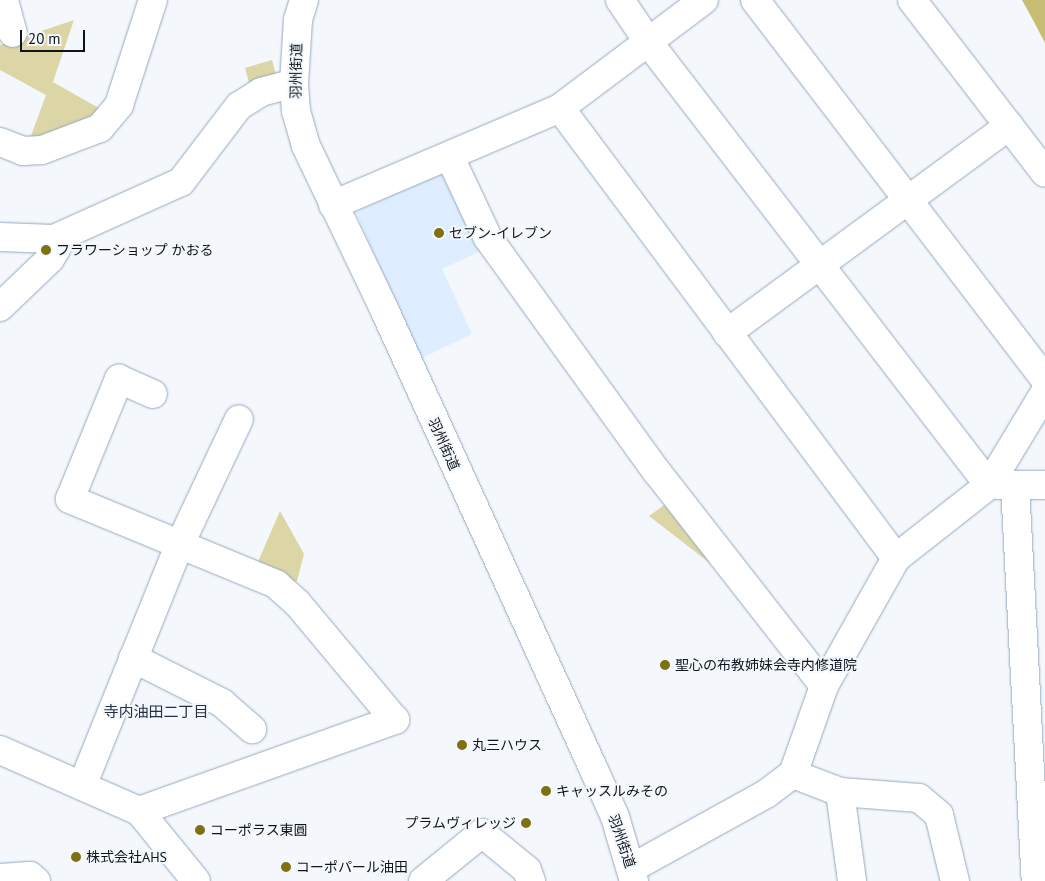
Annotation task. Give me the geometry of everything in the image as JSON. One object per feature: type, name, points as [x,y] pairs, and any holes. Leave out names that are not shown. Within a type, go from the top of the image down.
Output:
[{"type":"street","points":[[4,0],[13,33]]},
{"type":"street","points":[[0,142],[23,152],[42,150],[100,128],[119,105],[153,0]]},
{"type":"street","name":"羽州街道","points":[[304,0],[298,20],[294,83],[296,111],[306,146],[384,309],[594,770],[633,875]]},
{"type":"street","points":[[620,0],[649,43],[822,266],[1002,485],[1038,777],[1036,881]]},
{"type":"street","points":[[333,205],[450,157],[560,108],[704,0]]},
{"type":"street","points":[[755,0],[911,200],[1045,379]]},
{"type":"street","points":[[912,0],[1045,173]]},
{"type":"street","points":[[0,237],[54,239],[180,182],[239,106],[261,92],[294,83]]},
{"type":"street","points":[[560,108],[896,558]]},
{"type":"street","points":[[727,333],[822,266],[1009,126]]},
{"type":"street","points":[[450,157],[488,238],[657,472],[824,686]]},
{"type":"street","points":[[0,307],[50,259],[56,249],[54,239]]},
{"type":"street","points":[[139,811],[395,720],[297,603],[276,584],[179,546],[70,498],[119,379],[153,394]]},
{"type":"street","points":[[633,875],[766,794],[793,774],[824,686],[896,558],[1002,485],[1045,392]]},
{"type":"street","points":[[82,786],[179,546],[240,419]]},
{"type":"street","points":[[1002,485],[1045,485]]},
{"type":"street","points":[[133,658],[222,703],[252,729]]},
{"type":"street","points":[[0,750],[139,811],[196,881]]},
{"type":"street","points":[[793,774],[840,792],[919,798],[939,815],[955,881]]},
{"type":"street","points":[[840,792],[852,881]]},
{"type":"street","points":[[423,881],[482,833],[527,870],[531,881]]},
{"type":"street","points":[[0,878],[30,876],[36,881]]},
{"type":"shaded area","points":[[1022,0],[1045,0],[1045,43],[1033,20]]},
{"type":"shaded area","points":[[74,20],[53,82],[104,111],[99,118],[29,141],[46,95],[0,70],[0,45]]},
{"type":"shaded area","points":[[272,60],[278,82],[251,90],[245,68]]},
{"type":"shaded area","points":[[449,167],[487,248],[442,269],[472,334],[420,359],[356,212]]},
{"type":"shaded area","points":[[674,498],[718,558],[711,564],[649,516]]},
{"type":"shaded area","points":[[280,511],[304,554],[297,581],[289,581],[257,564]]},
{"type":"place","name":"セブン-イレブン","points":[[439,233]]},
{"type":"place","name":"フラワーショップ かおる","points":[[46,250]]},
{"type":"place","name":"聖心の布教姉妹会寺内修道院","points":[[665,665]]},
{"type":"place","name":"丸三ハウス","points":[[462,745]]},
{"type":"place","name":"キャッスルみその","points":[[546,791]]},
{"type":"place","name":"プラムヴィレッジ","points":[[526,823]]},
{"type":"place","name":"コーポラス東圓","points":[[200,830]]},
{"type":"place","name":"株式会社AHS","points":[[76,857]]},
{"type":"place","name":"コーポパール油田","points":[[286,867]]},
{"type":"district","name":"寺内油田二丁目","points":[[156,712]]}]
